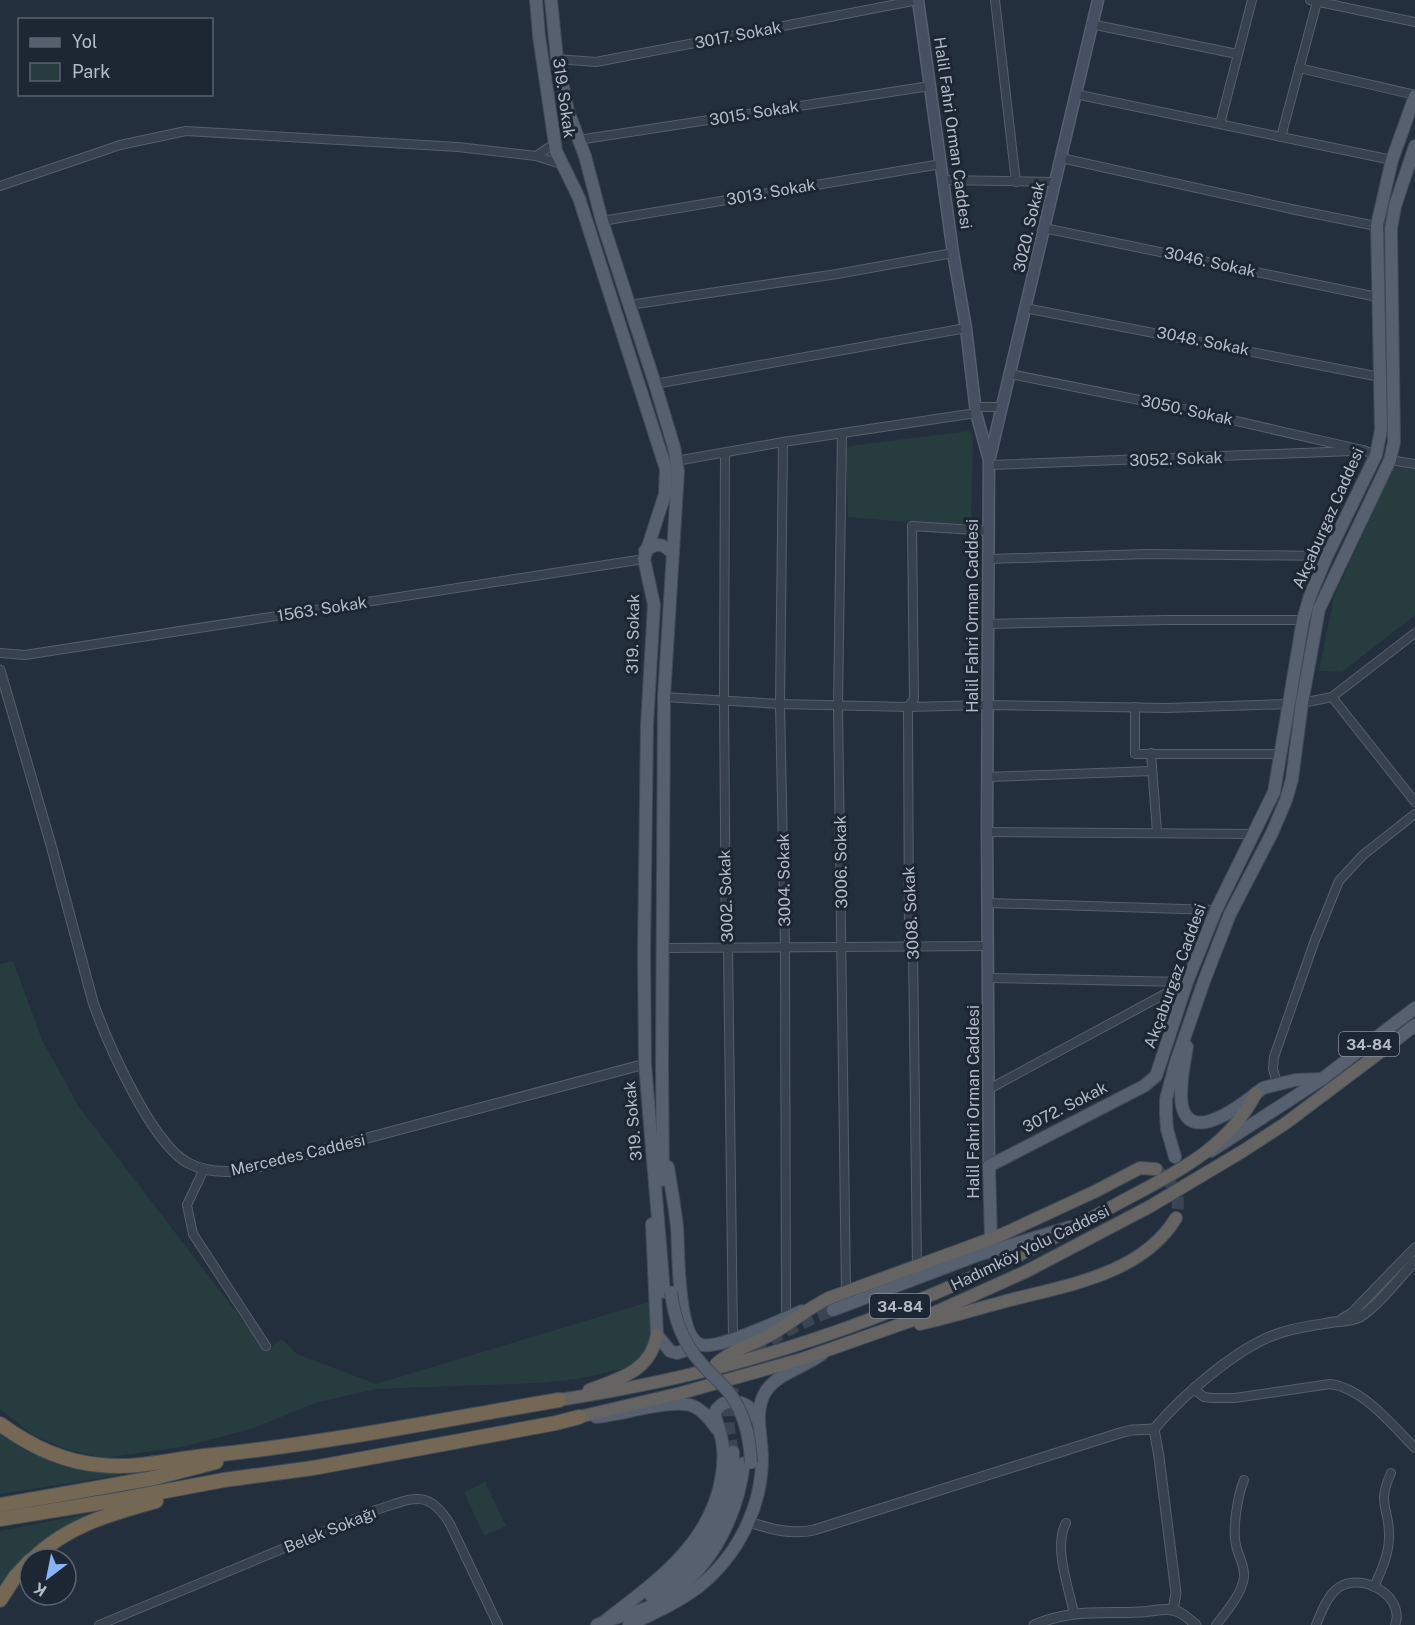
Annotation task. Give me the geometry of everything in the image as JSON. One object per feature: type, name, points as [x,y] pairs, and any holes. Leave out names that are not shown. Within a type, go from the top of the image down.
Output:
[{"type":"highway","name":"Hadımköy Yolu Caddesi","points":[[579,1417],[681,1393],[828,1349],[936,1312],[1016,1276],[1149,1207],[1286,1123],[1387,1047]]},
{"type":"highway","points":[[1205,1155],[1233,1128],[1256,1094]]},
{"type":"highway","name":"34-84","points":[[1159,1174],[1205,1155]]},
{"type":"highway","points":[[712,1368],[726,1356],[769,1335],[814,1305],[991,1239],[1096,1191],[1140,1168],[1159,1174]]},
{"type":"highway","name":"Hadımköy Yolu Caddesi","points":[[559,1400],[637,1387],[712,1368],[839,1329],[993,1268],[1080,1224],[1159,1174]]},
{"type":"highway","points":[[886,1329],[909,1327],[1094,1277],[1128,1261],[1151,1245],[1168,1230],[1176,1218]]},
{"type":"highway","points":[[0,1424],[16,1436],[52,1454],[80,1463],[101,1466],[137,1466],[192,1457],[262,1450],[559,1400],[618,1380],[637,1369],[651,1354],[657,1335]]},
{"type":"highway","points":[[0,1519],[224,1480],[313,1468],[579,1417]]},
{"type":"highway","points":[[0,1505],[154,1478],[262,1450]]},
{"type":"highway","points":[[46,1547],[71,1530],[92,1520],[178,1497],[224,1480]]},
{"type":"highway","points":[[0,1600],[18,1574]]},
{"type":"main road","name":"319. Sokak","points":[[537,0],[538,36],[554,144],[561,164],[579,198],[666,469],[665,494],[644,555],[654,605],[647,725],[644,952],[645,1064],[668,1292]]},
{"type":"main road","name":"319. Sokak","points":[[551,0],[557,59],[568,111],[585,156],[602,221],[655,384],[678,471],[664,697],[662,1168],[668,1292]]},
{"type":"main road","name":"Halil Fahri Orman Caddesi","points":[[918,0],[953,253],[966,328],[975,410],[989,463],[987,832],[991,1239]]},
{"type":"main road","name":"3020. Sokak","points":[[989,463],[1098,0]]},
{"type":"main road","name":"Akçaburgaz Caddesi","points":[[1156,1076],[1187,982],[1216,910],[1274,792],[1303,620],[1310,596],[1326,556],[1376,455],[1381,430],[1377,225],[1392,160],[1415,95]]},
{"type":"main road","points":[[554,144],[566,137],[578,140]]},
{"type":"main road","name":"Akçaburgaz Caddesi","points":[[1194,1010],[1230,914],[1287,801],[1319,609],[1390,460],[1394,442],[1391,229],[1395,206],[1411,171],[1415,146]]},
{"type":"main road","points":[[561,164],[574,166],[585,156]]},
{"type":"main road","points":[[644,555],[652,545],[659,544],[667,547],[673,554]]},
{"type":"main road","points":[[647,574],[663,578],[672,573]]},
{"type":"main road","points":[[1216,910],[1230,914]]},
{"type":"main road","name":"34-84","points":[[1205,1155],[1322,1079],[1415,1008]]},
{"type":"main road","points":[[1194,1010],[1182,1084],[1182,1105],[1188,1119],[1197,1124],[1210,1122],[1263,1088],[1277,1083],[1322,1079]]},
{"type":"main road","points":[[1175,1156],[1167,1129],[1167,1099],[1194,1010]]},
{"type":"main road","name":"Hadımköy Yolu Caddesi","points":[[1387,1047],[1415,1025]]},
{"type":"main road","name":"3072. Sokak","points":[[989,1166],[1144,1086],[1156,1076]]},
{"type":"main road","points":[[663,1133],[677,1228],[681,1298],[693,1339],[699,1344],[710,1345],[733,1339],[814,1305]]},
{"type":"main road","points":[[652,1151],[648,1176],[657,1335],[670,1351],[677,1353],[686,1350],[693,1339]]},
{"type":"main road","points":[[833,1310],[978,1255],[1080,1224]]},
{"type":"main road","points":[[668,1292],[670,1321],[682,1350],[723,1396],[738,1422],[747,1463],[745,1495],[733,1530],[713,1561],[683,1596]]},
{"type":"main road","points":[[629,1625],[683,1596],[711,1576],[743,1536],[761,1477],[759,1406],[762,1397],[772,1384],[814,1360],[828,1349]]},
{"type":"main road","points":[[601,1623],[669,1571],[693,1545],[702,1530],[715,1502],[722,1475],[723,1454],[715,1415],[719,1406],[725,1402],[740,1401],[748,1405],[759,1423]]},
{"type":"main road","points":[[579,1417],[616,1415],[670,1404],[682,1404],[702,1412],[720,1432]]},
{"type":"main road","points":[[601,1623],[637,1606],[674,1579],[699,1554],[718,1525],[731,1477],[733,1452]]},
{"type":"main road","points":[[601,1623],[633,1614],[655,1604],[683,1584],[703,1563],[729,1522],[747,1463]]},
{"type":"street","name":"3017. Sokak","points":[[557,59],[596,62],[918,0]]},
{"type":"street","points":[[995,0],[1016,182]]},
{"type":"street","points":[[1220,124],[1252,0]]},
{"type":"street","points":[[1281,137],[1299,69],[1313,1],[1415,22]]},
{"type":"street","points":[[1091,24],[1238,54]]},
{"type":"street","points":[[1299,69],[1415,95]]},
{"type":"street","name":"3015. Sokak","points":[[578,140],[930,86]]},
{"type":"street","points":[[1075,94],[1392,160]]},
{"type":"street","points":[[0,186],[120,145],[186,131],[458,147],[536,156],[561,164]]},
{"type":"street","points":[[536,156],[554,144]]},
{"type":"street","points":[[1061,158],[1391,229]]},
{"type":"street","name":"3013. Sokak","points":[[602,221],[941,164]]},
{"type":"street","points":[[943,180],[1054,182]]},
{"type":"street","name":"3046. Sokak","points":[[1044,228],[1377,297]]},
{"type":"street","points":[[629,305],[837,274],[953,253]]},
{"type":"street","name":"3048. Sokak","points":[[1025,308],[1380,377]]},
{"type":"street","points":[[655,384],[966,328]]},
{"type":"street","name":"3050. Sokak","points":[[1010,374],[1179,408],[1363,450],[1376,455]]},
{"type":"street","points":[[676,461],[1002,407]]},
{"type":"street","name":"3006. Sokak","points":[[842,433],[838,706],[846,1292]]},
{"type":"street","name":"3004. Sokak","points":[[783,442],[780,704],[785,947],[786,1317]]},
{"type":"street","name":"3052. Sokak","points":[[989,463],[1363,450]]},
{"type":"street","name":"3002. Sokak","points":[[725,453],[726,942],[728,948],[733,1339]]},
{"type":"street","points":[[1390,460],[1415,464]]},
{"type":"street","name":"3008. Sokak","points":[[917,1266],[913,947],[909,940],[908,707],[914,699],[912,526],[989,531]]},
{"type":"street","points":[[989,559],[1148,554],[1326,556]]},
{"type":"street","name":"1563. Sokak","points":[[0,653],[25,655],[644,555]]},
{"type":"street","points":[[988,624],[1303,620]]},
{"type":"street","points":[[1302,703],[1332,697],[1415,633]]},
{"type":"street","name":"Mercedes Caddesi","points":[[0,670],[101,1025],[133,1094],[164,1140],[175,1154],[187,1163],[204,1169],[236,1172],[255,1168],[645,1064]]},
{"type":"street","points":[[664,697],[780,704],[908,707],[1289,704]]},
{"type":"street","points":[[1332,697],[1415,802]]},
{"type":"street","points":[[1135,707],[1135,754],[1281,754]]},
{"type":"street","points":[[1151,753],[1157,832]]},
{"type":"street","points":[[987,777],[1152,771]]},
{"type":"street","points":[[1277,1083],[1273,1070],[1274,1057],[1315,940],[1339,881],[1364,855],[1415,814]]},
{"type":"street","points":[[987,832],[1255,834]]},
{"type":"street","points":[[988,903],[1216,910]]},
{"type":"street","points":[[664,948],[988,946]]},
{"type":"street","points":[[988,978],[1187,982]]},
{"type":"street","points":[[989,1089],[1187,982]]},
{"type":"street","points":[[204,1169],[187,1205],[193,1234],[266,1346]]},
{"type":"street","points":[[1335,1322],[1352,1313],[1415,1248]]},
{"type":"street","points":[[748,1522],[775,1531],[814,1530],[1123,1432],[1154,1429],[1195,1390],[1239,1353],[1256,1342],[1280,1333],[1356,1319],[1363,1315],[1415,1261]]},
{"type":"street","points":[[1195,1390],[1212,1398],[1235,1398],[1330,1384],[1339,1385],[1361,1397],[1415,1448]]},
{"type":"street","points":[[1154,1429],[1176,1593],[1173,1610]]},
{"type":"street","points":[[1374,1587],[1388,1552],[1390,1535],[1383,1495],[1391,1473]]},
{"type":"street","points":[[1216,1625],[1242,1586],[1244,1575],[1235,1537],[1239,1498],[1244,1480]]},
{"type":"street","name":"Belek Sokağı","points":[[99,1625],[376,1510],[414,1498],[430,1500],[441,1509],[498,1625]]},
{"type":"street","points":[[1066,1523],[1061,1535],[1060,1549],[1074,1614]]},
{"type":"street","points":[[1316,1625],[1337,1589],[1356,1583],[1366,1583],[1392,1601],[1396,1610],[1395,1625]]},
{"type":"street","points":[[1034,1625],[1051,1618],[1074,1614],[1173,1610],[1184,1615],[1196,1625]]},
{"type":"green space","points":[[969,431],[973,434],[971,527],[848,517],[846,451],[849,446]]},
{"type":"green space","points":[[1400,466],[1415,469],[1415,615],[1342,672],[1319,671],[1334,597],[1393,469]]},
{"type":"green space","points":[[13,961],[42,1040],[79,1107],[265,1350],[282,1339],[297,1354],[376,1384],[652,1301],[653,1322],[648,1348],[643,1356],[626,1368],[577,1379],[539,1383],[376,1389],[315,1403],[254,1428],[183,1447],[102,1458],[66,1449],[33,1435],[0,1409],[0,964]]},
{"type":"green space","points":[[0,1429],[20,1442],[122,1470],[122,1475],[0,1494]]},
{"type":"green space","points":[[485,1482],[506,1526],[484,1536],[464,1492]]},
{"type":"green space","points":[[93,1513],[73,1523],[46,1547],[18,1547],[18,1573],[0,1589],[0,1531]]},
{"type":"tunnel","points":[[1156,1169],[1175,1190],[1178,1202],[1176,1218]]},
{"type":"tunnel","points":[[733,1452],[729,1405],[734,1385],[743,1368],[767,1343],[798,1325],[833,1310]]}]
